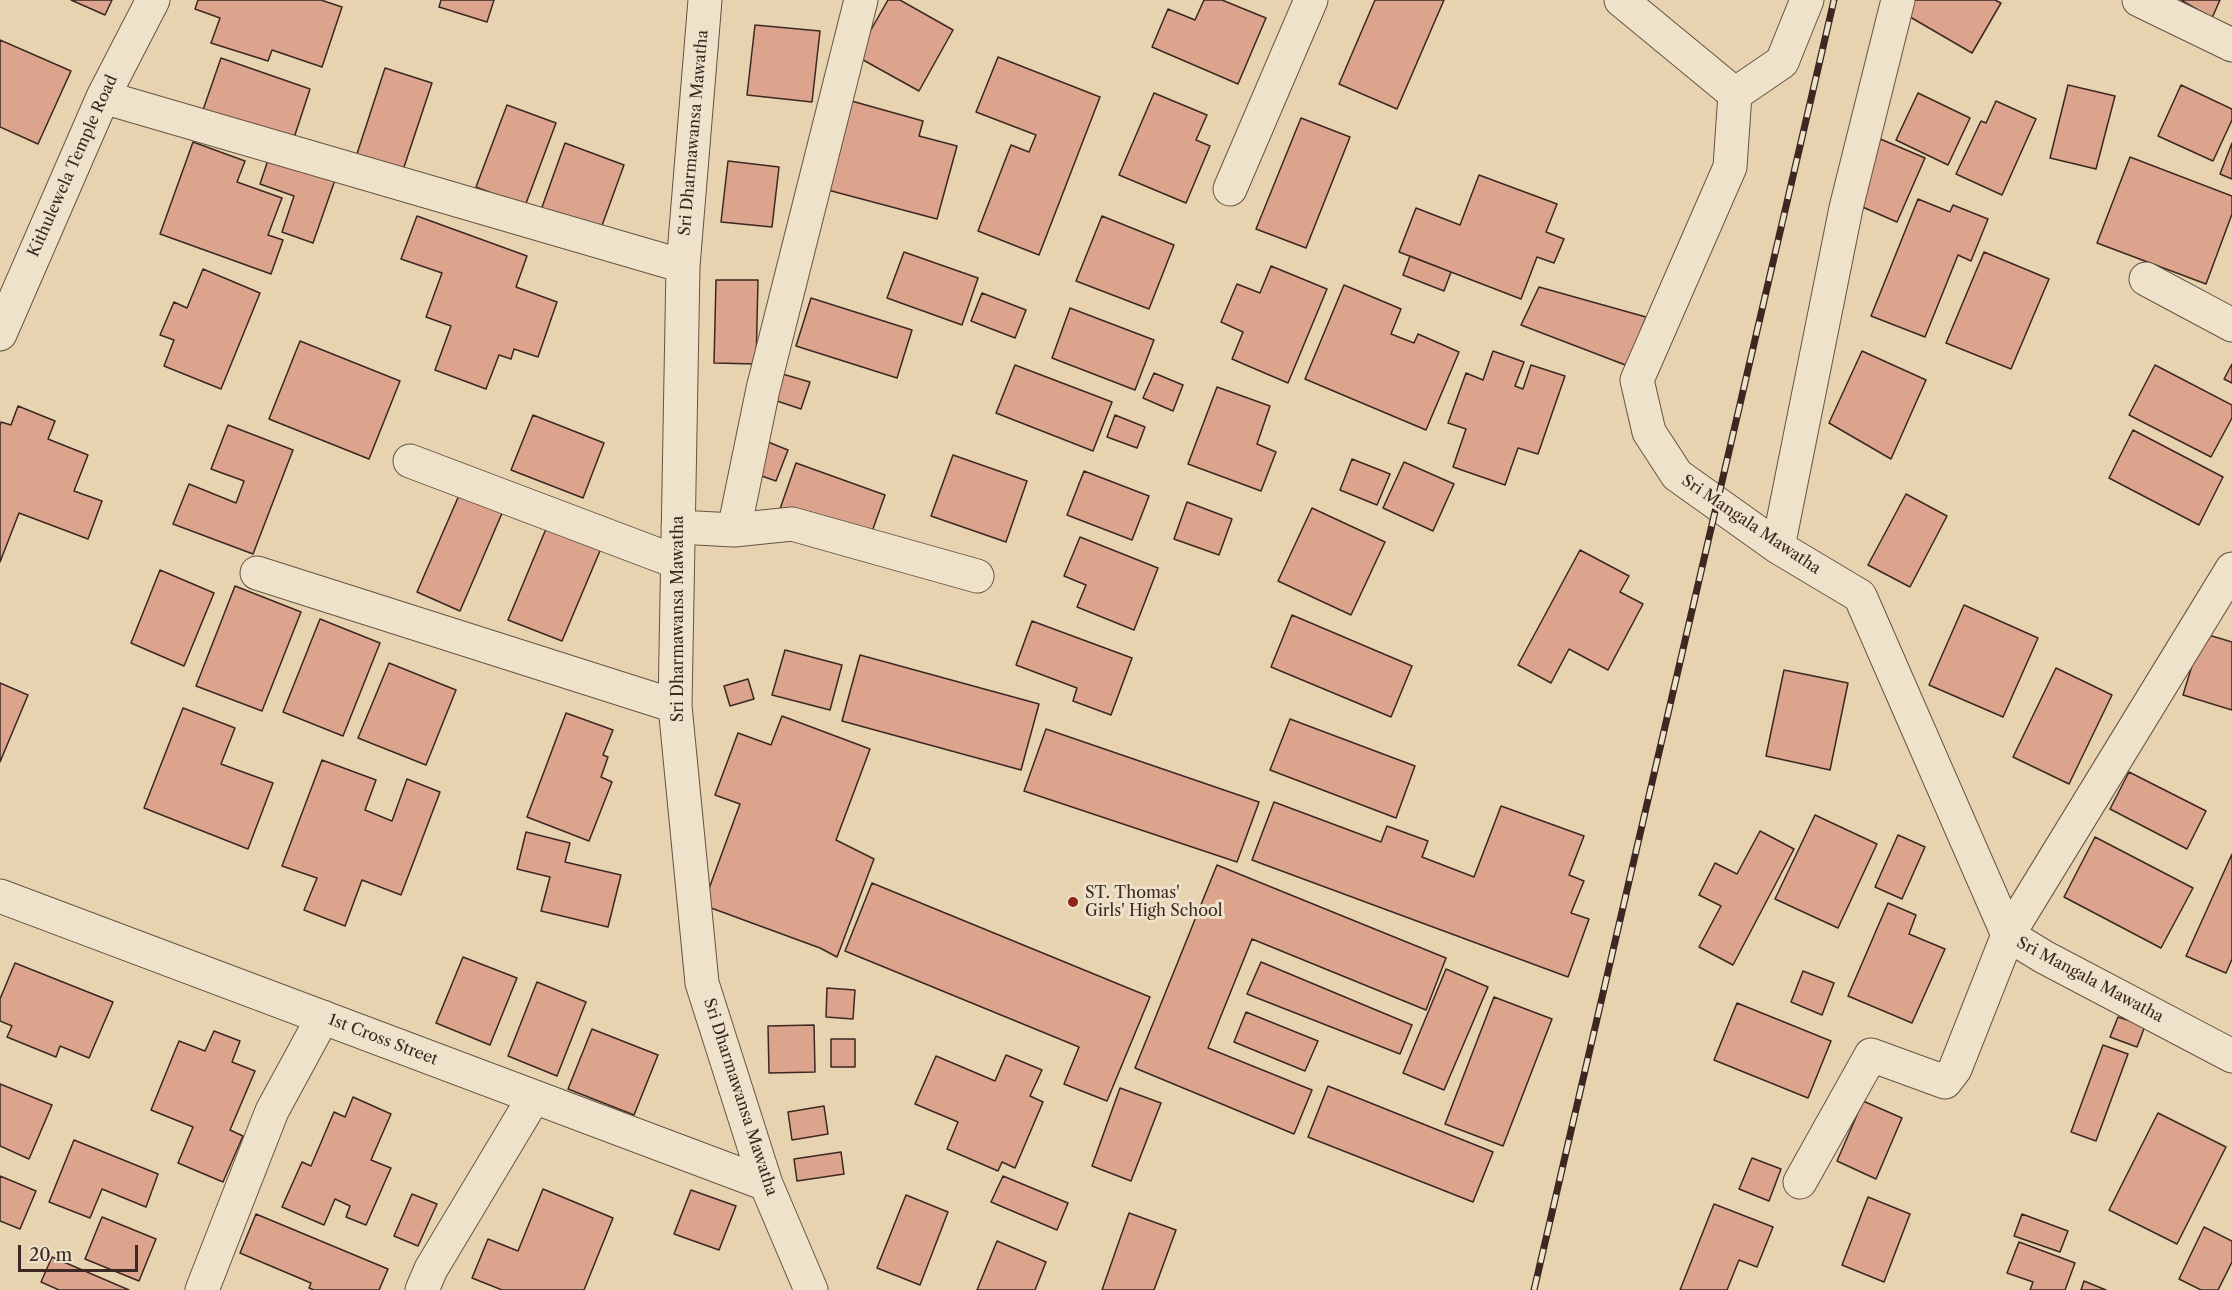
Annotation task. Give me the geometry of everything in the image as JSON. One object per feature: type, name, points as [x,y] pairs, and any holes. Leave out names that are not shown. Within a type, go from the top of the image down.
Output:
[{"type":"street","name":"Kithulewela Temple Road","points":[[0,334],[7,296],[103,96],[153,0]]},
{"type":"street","name":"Sri Dharmawansa Mawatha","points":[[705,0],[683,266],[675,705],[702,983],[766,1184],[812,1289]]},
{"type":"street","points":[[735,530],[763,389],[861,0]]},
{"type":"street","points":[[1230,189],[1311,0]]},
{"type":"street","points":[[1622,0],[1735,94],[1782,62],[1807,0]]},
{"type":"street","points":[[1778,547],[1846,208],[1898,0]]},
{"type":"street","points":[[2139,0],[2232,45]]},
{"type":"street","name":"Sri Mangala Mawatha","points":[[1735,94],[1730,167],[1637,380],[1649,432],[1677,475],[1778,547],[1860,596],[2008,935],[2044,957],[2232,1056]]},
{"type":"street","points":[[103,96],[683,266]]},
{"type":"street","points":[[2146,279],[2232,325]]},
{"type":"street","points":[[410,461],[677,562]]},
{"type":"street","points":[[678,527],[735,530],[792,524],[977,576]]},
{"type":"street","points":[[1800,1182],[1871,1055],[1945,1082],[1955,1069],[2008,935],[2232,569]]},
{"type":"street","points":[[256,573],[675,705]]},
{"type":"street","name":"1st Cross Street","points":[[0,896],[766,1184]]},
{"type":"street","points":[[202,1290],[273,1111],[323,1017]]},
{"type":"street","points":[[422,1290],[431,1269],[534,1097]]},
{"type":"building","points":[[71,0],[112,0],[105,15]]},
{"type":"building","points":[[198,0],[321,0],[342,7],[322,67],[272,50],[268,61],[211,43],[220,18],[195,9]]},
{"type":"building","points":[[441,0],[494,0],[487,22],[439,7]]},
{"type":"building","points":[[888,0],[900,0],[953,30],[919,91],[856,56]]},
{"type":"building","points":[[1204,0],[1222,0],[1266,18],[1238,84],[1152,47],[1168,9],[1195,20]]},
{"type":"building","points":[[1375,0],[1444,0],[1397,109],[1339,84]]},
{"type":"building","points":[[1913,0],[1995,0],[2001,3],[1972,53],[1905,14]]},
{"type":"building","points":[[2181,0],[2220,0],[2212,18]]},
{"type":"building","points":[[755,25],[820,31],[812,102],[747,95]]},
{"type":"building","points":[[0,40],[71,71],[38,144],[0,127]]},
{"type":"building","points":[[998,57],[1100,97],[1039,255],[978,231],[1011,145],[1029,152],[1036,135],[976,112]]},
{"type":"building","points":[[221,58],[310,89],[293,141],[203,110]]},
{"type":"building","points":[[385,68],[432,83],[401,176],[355,160]]},
{"type":"building","points":[[2068,85],[2115,96],[2096,169],[2050,158]]},
{"type":"building","points":[[2181,85],[2232,109],[2232,120],[2213,161],[2158,136]]},
{"type":"building","points":[[1154,93],[1207,115],[1196,140],[1210,146],[1186,203],[1119,175]]},
{"type":"building","points":[[1918,93],[1970,118],[1948,165],[1896,140]]},
{"type":"building","points":[[848,100],[923,121],[919,136],[957,146],[937,219],[824,189]]},
{"type":"building","points":[[1996,101],[2036,119],[2002,195],[1956,174],[1981,121],[1986,123]]},
{"type":"building","points":[[507,105],[556,123],[525,206],[476,187]]},
{"type":"building","points":[[1301,118],[1350,137],[1306,248],[1256,229]]},
{"type":"building","points":[[1878,138],[1925,158],[1897,222],[1851,202]]},
{"type":"building","points":[[193,142],[245,161],[237,182],[282,198],[268,235],[283,240],[271,274],[160,234]]},
{"type":"building","points":[[565,143],[624,165],[600,231],[541,210]]},
{"type":"building","points":[[2232,143],[2232,179],[2220,174]]},
{"type":"building","points":[[269,157],[335,180],[313,243],[282,232],[294,196],[260,184]]},
{"type":"building","points":[[2130,157],[2232,196],[2232,214],[2206,284],[2097,243]]},
{"type":"building","points":[[728,161],[779,167],[772,227],[721,222]]},
{"type":"building","points":[[1479,175],[1557,204],[1546,232],[1564,239],[1554,263],[1537,257],[1521,299],[1399,252],[1416,208],[1460,225]]},
{"type":"building","points":[[1918,199],[1950,212],[1953,205],[1988,219],[1971,261],[1958,255],[1925,337],[1871,316]]},
{"type":"building","points":[[417,216],[527,256],[516,287],[557,302],[538,357],[514,349],[511,359],[499,355],[486,389],[435,370],[451,326],[426,317],[442,273],[401,259]]},
{"type":"building","points":[[1102,216],[1174,245],[1149,309],[1076,281]]},
{"type":"building","points":[[904,252],[978,278],[962,325],[887,298]]},
{"type":"building","points":[[1984,252],[2049,279],[2011,369],[1946,343]]},
{"type":"building","points":[[1410,256],[1451,272],[1444,291],[1403,275]]},
{"type":"building","points":[[1271,266],[1327,289],[1288,383],[1232,359],[1243,332],[1221,322],[1237,284],[1260,293]]},
{"type":"building","points":[[203,269],[260,293],[221,389],[164,366],[174,340],[160,335],[174,302],[187,308]]},
{"type":"building","points":[[716,280],[758,280],[756,364],[714,363]]},
{"type":"building","points":[[1344,285],[1401,309],[1391,334],[1414,343],[1418,334],[1459,352],[1426,430],[1305,379]]},
{"type":"building","points":[[1539,287],[1646,317],[1628,366],[1521,325]]},
{"type":"building","points":[[982,293],[1026,310],[1015,338],[971,321]]},
{"type":"building","points":[[811,298],[912,330],[897,378],[796,346]]},
{"type":"building","points":[[1070,308],[1154,340],[1135,390],[1052,358]]},
{"type":"building","points":[[300,341],[400,381],[369,459],[269,419]]},
{"type":"building","points":[[1493,351],[1524,362],[1515,386],[1523,389],[1531,365],[1565,376],[1538,454],[1518,448],[1505,485],[1453,467],[1466,429],[1448,423],[1466,373],[1483,380]]},
{"type":"building","points":[[1862,351],[1926,380],[1891,459],[1829,423]]},
{"type":"building","points":[[2232,364],[2232,383],[2224,379]]},
{"type":"building","points":[[1015,365],[1112,402],[1093,451],[996,413]]},
{"type":"building","points":[[2155,365],[2232,405],[2232,418],[2211,457],[2129,415]]},
{"type":"building","points":[[779,373],[810,382],[801,409],[771,399]]},
{"type":"building","points":[[1154,373],[1183,385],[1173,411],[1143,398]]},
{"type":"building","points":[[1217,387],[1270,406],[1257,444],[1276,452],[1261,491],[1188,464]]},
{"type":"building","points":[[18,406],[55,421],[48,439],[88,455],[74,491],[102,501],[88,539],[19,513],[0,562],[0,425],[1,422],[11,425]]},
{"type":"building","points":[[533,415],[604,443],[583,498],[511,470]]},
{"type":"building","points":[[1115,415],[1145,427],[1137,448],[1107,437]]},
{"type":"building","points":[[228,425],[293,450],[253,554],[173,524],[189,484],[236,503],[244,481],[211,469]]},
{"type":"building","points":[[2133,430],[2223,477],[2199,525],[2109,478]]},
{"type":"building","points":[[768,442],[788,450],[776,481],[756,474]]},
{"type":"building","points":[[953,455],[1027,481],[1006,542],[931,516]]},
{"type":"building","points":[[1352,459],[1390,474],[1377,505],[1340,490]]},
{"type":"building","points":[[1404,462],[1454,484],[1433,531],[1383,508]]},
{"type":"building","points":[[796,463],[885,495],[869,540],[780,509]]},
{"type":"building","points":[[1084,471],[1149,496],[1132,540],[1067,515]]},
{"type":"building","points":[[460,493],[503,511],[460,611],[417,592]]},
{"type":"building","points":[[1906,494],[1947,516],[1910,587],[1868,565]]},
{"type":"building","points":[[1187,502],[1232,519],[1219,555],[1174,539]]},
{"type":"building","points":[[1312,508],[1385,542],[1351,615],[1278,581]]},
{"type":"building","points":[[548,524],[602,546],[562,641],[508,620]]},
{"type":"building","points":[[1080,537],[1158,568],[1134,630],[1077,607],[1086,585],[1064,576]]},
{"type":"building","points":[[1580,550],[1629,576],[1620,592],[1643,604],[1608,670],[1569,649],[1551,683],[1518,665]]},
{"type":"building","points":[[160,570],[214,593],[184,666],[131,643]]},
{"type":"building","points":[[235,586],[301,612],[262,711],[196,686]]},
{"type":"building","points":[[1964,605],[2038,638],[2003,717],[1929,685]]},
{"type":"building","points":[[1292,615],[1412,666],[1391,717],[1271,667]]},
{"type":"building","points":[[320,619],[380,643],[343,736],[283,712]]},
{"type":"building","points":[[1032,621],[1132,658],[1111,715],[1073,701],[1077,688],[1016,665]]},
{"type":"building","points":[[2202,633],[2232,642],[2232,710],[2183,695]]},
{"type":"building","points":[[785,650],[842,665],[830,710],[772,695]]},
{"type":"building","points":[[860,655],[1039,704],[1021,770],[842,721]]},
{"type":"building","points":[[389,663],[456,690],[426,765],[358,738]]},
{"type":"building","points":[[2056,668],[2112,695],[2069,784],[2013,757]]},
{"type":"building","points":[[1784,670],[1848,683],[1830,770],[1766,756]]},
{"type":"building","points":[[748,679],[754,699],[730,706],[724,686]]},
{"type":"building","points":[[0,683],[28,695],[0,762]]},
{"type":"building","points":[[183,708],[235,728],[221,764],[273,783],[248,849],[144,808]]},
{"type":"building","points":[[566,713],[613,730],[603,755],[608,757],[601,777],[612,782],[589,841],[527,817]]},
{"type":"building","points":[[782,716],[870,749],[836,840],[874,859],[837,957],[820,948],[703,905],[740,804],[715,795],[738,733],[771,745]]},
{"type":"building","points":[[1290,719],[1415,766],[1396,818],[1270,770]]},
{"type":"building","points":[[1046,729],[1259,802],[1237,862],[1024,791]]},
{"type":"building","points":[[322,760],[376,780],[365,810],[392,821],[407,779],[440,792],[401,895],[362,880],[345,926],[304,910],[317,878],[282,866]]},
{"type":"building","points":[[2129,772],[2206,811],[2187,849],[2110,809]]},
{"type":"building","points":[[1274,802],[1381,842],[1387,826],[1428,841],[1422,857],[1474,877],[1501,806],[1584,836],[1569,875],[1584,881],[1571,913],[1589,919],[1568,977],[1252,860]]},
{"type":"building","points":[[1815,815],[1877,844],[1838,928],[1775,899]]},
{"type":"building","points":[[1760,831],[1794,849],[1733,965],[1699,947],[1721,906],[1699,895],[1715,863],[1737,874]]},
{"type":"building","points":[[526,832],[570,843],[565,862],[621,875],[608,927],[541,911],[550,877],[517,869]]},
{"type":"building","points":[[1898,835],[1925,847],[1902,899],[1875,887]]},
{"type":"building","points":[[2095,837],[2193,888],[2161,948],[2064,897]]},
{"type":"building","points":[[2232,854],[2232,959],[2226,973],[2186,956]]},
{"type":"building","points":[[1217,865],[1446,958],[1426,1010],[1252,939],[1208,1048],[1312,1090],[1294,1134],[1135,1068]]},
{"type":"building","points":[[872,883],[1150,997],[1107,1101],[1064,1084],[1079,1047],[845,951]]},
{"type":"building","points":[[1888,903],[1916,915],[1909,934],[1945,949],[1912,1023],[1848,996]]},
{"type":"building","points":[[463,957],[517,978],[490,1045],[436,1023]]},
{"type":"building","points":[[1261,962],[1412,1025],[1400,1054],[1247,994]]},
{"type":"building","points":[[15,963],[113,1002],[89,1058],[60,1046],[56,1057],[7,1037],[12,1026],[0,1021],[0,999]]},
{"type":"building","points":[[1446,969],[1488,987],[1444,1090],[1403,1073]]},
{"type":"building","points":[[1803,971],[1834,983],[1822,1015],[1791,1002]]},
{"type":"building","points":[[537,982],[586,1002],[557,1076],[508,1056]]},
{"type":"building","points":[[827,988],[855,990],[853,1019],[826,1017]]},
{"type":"building","points":[[1494,997],[1552,1019],[1503,1146],[1445,1124]]},
{"type":"building","points":[[1737,1003],[1831,1041],[1808,1098],[1714,1060]]},
{"type":"building","points":[[1246,1012],[1318,1041],[1305,1071],[1234,1042]]},
{"type":"building","points":[[2118,1017],[2145,1026],[2137,1047],[2110,1037]]},
{"type":"building","points":[[814,1025],[815,1072],[769,1073],[768,1026]]},
{"type":"building","points":[[592,1029],[658,1055],[634,1115],[568,1089]]},
{"type":"building","points":[[214,1031],[240,1041],[232,1062],[255,1071],[230,1130],[243,1136],[223,1182],[178,1163],[193,1127],[151,1110],[179,1041],[205,1051]]},
{"type":"building","points":[[831,1039],[855,1039],[855,1067],[831,1067]]},
{"type":"building","points":[[2103,1045],[2128,1054],[2096,1141],[2071,1132]]},
{"type":"building","points":[[1006,1055],[1042,1070],[1030,1096],[1043,1102],[1015,1168],[1002,1162],[998,1171],[947,1149],[958,1122],[915,1104],[936,1056],[995,1081]]},
{"type":"building","points":[[0,1084],[52,1105],[29,1159],[0,1146]]},
{"type":"building","points":[[1328,1086],[1493,1152],[1473,1202],[1308,1137]]},
{"type":"building","points":[[1120,1088],[1161,1103],[1131,1181],[1092,1166]]},
{"type":"building","points":[[353,1097],[391,1114],[371,1160],[391,1168],[366,1225],[346,1217],[350,1206],[335,1199],[324,1225],[282,1207],[302,1162],[311,1166],[334,1112],[345,1117]]},
{"type":"building","points":[[1863,1101],[1902,1118],[1876,1179],[1837,1161]]},
{"type":"building","points":[[824,1106],[828,1134],[792,1140],[788,1112]]},
{"type":"building","points":[[2158,1113],[2226,1147],[2177,1244],[2109,1210]]},
{"type":"building","points":[[74,1140],[158,1174],[146,1207],[102,1189],[90,1218],[49,1202]]},
{"type":"building","points":[[841,1152],[844,1174],[797,1181],[794,1159]]},
{"type":"building","points":[[1752,1158],[1781,1169],[1769,1201],[1739,1189]]},
{"type":"building","points":[[0,1176],[36,1191],[20,1229],[0,1221]]},
{"type":"building","points":[[1003,1176],[1068,1203],[1057,1230],[991,1202]]},
{"type":"building","points":[[543,1189],[613,1218],[584,1290],[502,1290],[472,1278],[488,1239],[518,1251]]},
{"type":"building","points":[[691,1190],[736,1206],[719,1250],[674,1234]]},
{"type":"building","points":[[412,1194],[437,1204],[418,1246],[394,1236]]},
{"type":"building","points":[[906,1195],[948,1212],[920,1285],[877,1268]]},
{"type":"building","points":[[1868,1197],[1910,1214],[1884,1282],[1842,1265]]},
{"type":"building","points":[[1714,1204],[1773,1227],[1757,1267],[1739,1260],[1727,1290],[1680,1290]]},
{"type":"building","points":[[1129,1213],[1176,1230],[1154,1290],[1102,1290]]},
{"type":"building","points":[[256,1214],[388,1269],[379,1290],[314,1290],[309,1288],[311,1283],[240,1253]]},
{"type":"building","points":[[2022,1214],[2068,1231],[2060,1252],[2014,1236]]},
{"type":"building","points":[[102,1217],[156,1239],[139,1281],[85,1259]]},
{"type":"building","points":[[2204,1227],[2232,1241],[2232,1262],[2218,1290],[2201,1290],[2179,1279]]},
{"type":"building","points":[[997,1241],[1046,1262],[1035,1290],[977,1290]]},
{"type":"building","points":[[2019,1242],[2075,1263],[2065,1290],[2030,1290],[2033,1282],[2007,1273]]},
{"type":"building","points":[[52,1257],[129,1290],[59,1290],[41,1282]]},
{"type":"building","points":[[2084,1281],[2106,1290],[2081,1290]]},
{"type":"railway","points":[[1534,1290],[1834,0]]},
{"type":"place","name":"ST. Thomas' Girls' High School","points":[[1073,902]]}]
